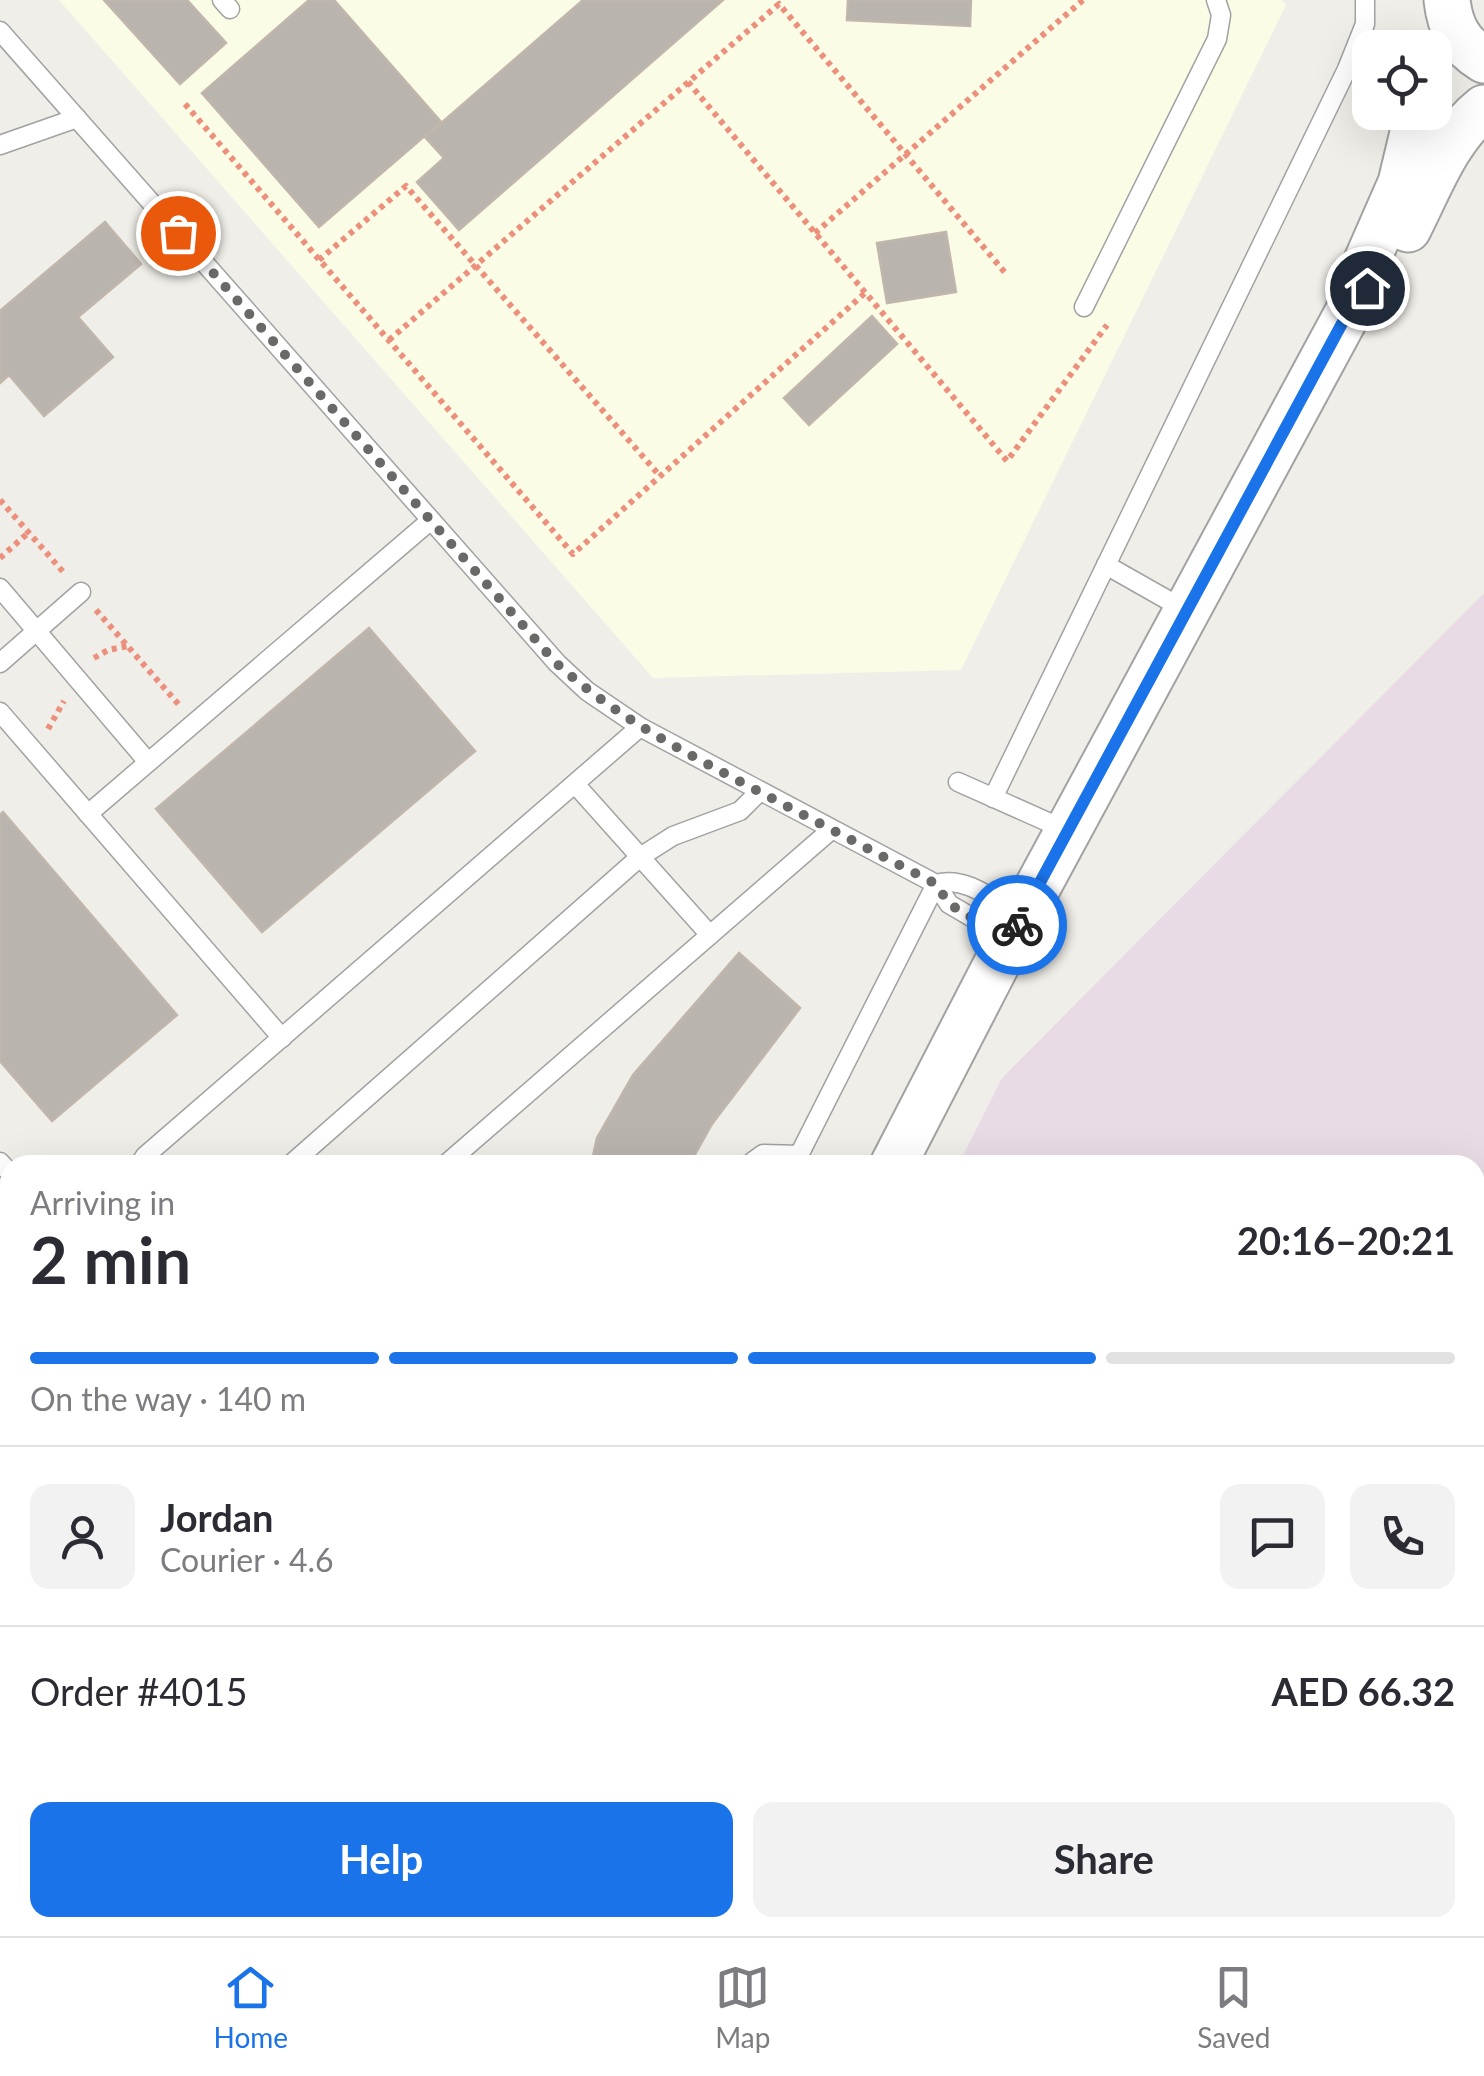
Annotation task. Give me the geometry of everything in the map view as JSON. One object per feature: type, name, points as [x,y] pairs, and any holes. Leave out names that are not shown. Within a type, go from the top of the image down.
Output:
[{"type":"street","points":[[1422,0],[1423,30]]},
{"type":"street","points":[[1447,0],[1453,30],[1462,43],[1484,60]]},
{"type":"street","points":[[1359,292],[1374,284],[1387,268],[1453,143],[1484,108]]},
{"type":"street","points":[[897,1155],[1015,928],[1359,292],[1362,272],[1401,184],[1414,130]]},
{"type":"lane","points":[[1084,307],[1217,39],[1220,15],[1216,0]]},
{"type":"lane","points":[[993,798],[1347,69],[1365,24],[1365,0]]},
{"type":"lane","points":[[0,31],[556,663],[587,691],[640,728],[936,884],[949,904],[1015,928]]},
{"type":"lane","points":[[0,145],[77,118]]},
{"type":"lane","points":[[88,814],[431,520]]},
{"type":"lane","points":[[1106,565],[1187,611]]},
{"type":"lane","points":[[0,588],[148,762]]},
{"type":"lane","points":[[0,664],[81,592]]},
{"type":"lane","points":[[0,712],[282,1038]]},
{"type":"lane","points":[[146,1155],[640,728]]},
{"type":"lane","points":[[958,782],[1068,831]]},
{"type":"lane","points":[[575,784],[710,935]]},
{"type":"lane","points":[[301,1155],[640,857],[674,836],[740,810],[759,792]]},
{"type":"lane","points":[[457,1155],[830,830]]},
{"type":"lane","points":[[936,884],[966,884],[1015,928]]},
{"type":"lane","points":[[800,1155],[936,884]]},
{"type":"path","points":[[815,233],[1084,0]]},
{"type":"path","points":[[389,340],[780,4],[1007,276]]},
{"type":"path","points":[[688,82],[1007,462],[1110,321],[1084,307]]},
{"type":"path","points":[[185,104],[573,554],[865,293]]},
{"type":"path","points":[[320,260],[406,186],[660,476]]},
{"type":"path","points":[[0,558],[28,533]]},
{"type":"shaded area","points":[[59,0],[1281,0],[1286,5],[961,670],[653,678]]},
{"type":"shaded area","points":[[1484,593],[1484,1155],[963,1155],[1002,1078]]},
{"type":"building","points":[[104,0],[187,0],[226,43],[180,84]]},
{"type":"building","points":[[309,0],[334,0],[441,122],[319,227],[202,93]]},
{"type":"building","points":[[583,0],[723,0],[459,230],[417,182],[444,158],[425,137]]},
{"type":"building","points":[[848,0],[971,0],[970,26],[847,20]]},
{"type":"building","points":[[105,222],[141,264],[78,317],[113,357],[44,416],[9,375],[0,383],[0,311]]},
{"type":"building","points":[[946,232],[956,292],[887,303],[877,243]]},
{"type":"building","points":[[872,316],[897,344],[809,425],[784,398]]},
{"type":"building","points":[[369,628],[475,751],[262,932],[156,809]]},
{"type":"building","points":[[3,812],[177,1015],[52,1121],[0,1061]]},
{"type":"building","points":[[739,953],[800,1008],[712,1124],[695,1155],[593,1155],[597,1138],[633,1075]]},
{"type":"way so far","points":[[178,233],[556,663],[587,691],[640,728],[936,884],[949,904],[1009,940],[1017,925]]},
{"type":"route","points":[[1017,925],[1359,292],[1367,288]]}]
